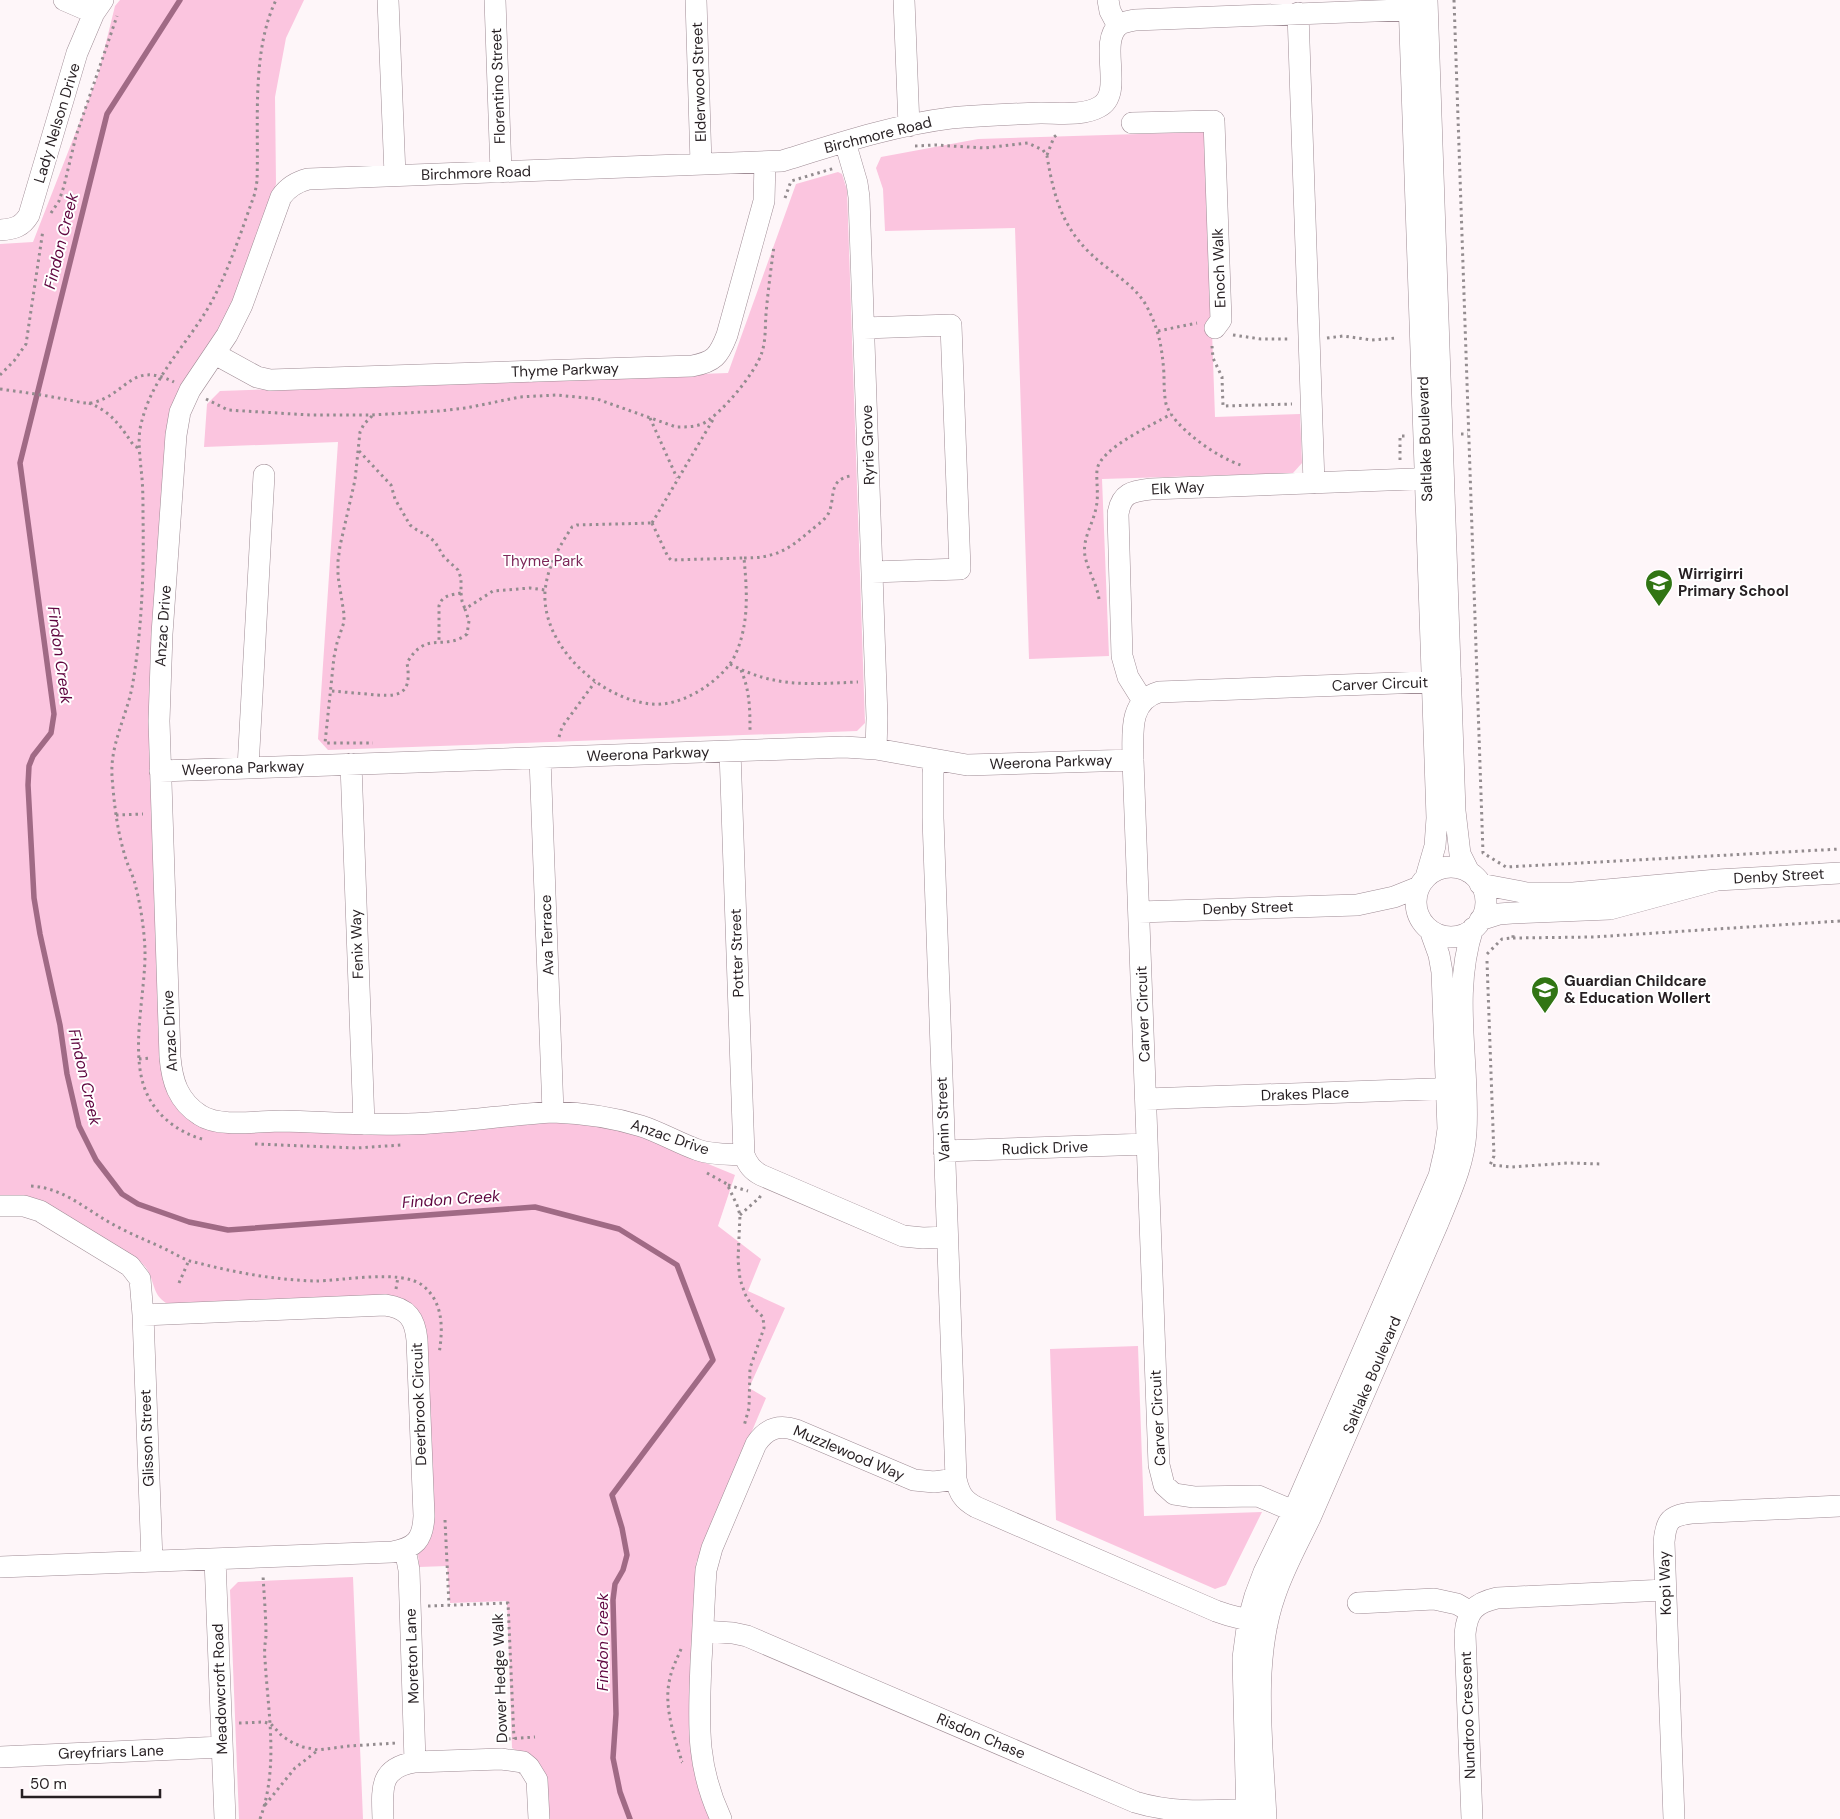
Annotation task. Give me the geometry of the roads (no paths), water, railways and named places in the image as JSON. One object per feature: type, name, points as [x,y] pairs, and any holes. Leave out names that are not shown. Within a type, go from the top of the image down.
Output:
[{"type":"street","points":[[64,0],[105,9]]},
{"type":"street","points":[[388,0],[395,175]]},
{"type":"street","name":"Florentino Street","points":[[495,0],[501,172]]},
{"type":"street","name":"Elderwood Street","points":[[696,0],[701,164]]},
{"type":"street","points":[[904,0],[911,136]]},
{"type":"street","points":[[1108,0],[1110,11],[1118,26],[1130,21],[1148,18],[1298,13],[1418,4]]},
{"type":"street","name":"Saltlake Boulevard","points":[[1418,4],[1442,682],[1460,854],[1475,878]]},
{"type":"street","name":"Lady Nelson Drive","points":[[0,230],[17,227],[26,221],[77,53],[105,9]]},
{"type":"street","points":[[1298,13],[1314,482]]},
{"type":"street","name":"Birchmore Road","points":[[275,210],[286,190],[300,181],[308,179],[782,161],[845,142],[911,136],[952,118],[1080,112],[1099,107],[1108,97],[1111,78],[1111,41],[1118,26]]},
{"type":"street","name":"Enoch Walk","points":[[1132,123],[1214,120],[1221,320],[1216,328]]},
{"type":"street","name":"Ryrie Grove","points":[[845,142],[859,197],[876,681],[876,749]]},
{"type":"street","name":"Thyme Parkway","points":[[215,354],[256,377],[276,380],[692,366],[708,363],[718,355],[727,336],[764,201],[765,162]]},
{"type":"street","name":"Anzac Drive","points":[[275,210],[242,305],[227,335],[190,390],[180,412],[174,461],[159,721],[170,1057],[171,1073],[179,1094],[201,1116],[213,1121],[364,1124],[442,1123],[553,1112],[573,1113],[615,1119],[643,1126],[698,1150],[744,1155]]},
{"type":"street","points":[[864,328],[951,325],[960,569],[872,572]]},
{"type":"street","points":[[248,768],[264,475]]},
{"type":"street","name":"Elk Way","points":[[1143,700],[1128,677],[1122,656],[1119,506],[1122,500],[1132,492],[1151,489],[1435,478]]},
{"type":"street","name":"Saltlake Boulevard","points":[[1422,882],[1435,846],[1438,818],[1442,682]]},
{"type":"street","name":"Carver Circuit","points":[[1302,1514],[1258,1496],[1182,1496],[1168,1490],[1161,1479],[1133,760],[1134,717],[1143,700],[1159,692],[1442,682]]},
{"type":"street","name":"Weerona Parkway","points":[[160,771],[844,747],[876,749],[967,765],[1133,760]]},
{"type":"street","name":"Potter Street","points":[[740,751],[744,1155]]},
{"type":"street","name":"Ava Terrace","points":[[550,757],[553,1112]]},
{"type":"street","name":"Vanin Street","points":[[935,760],[932,818],[956,1479]]},
{"type":"street","name":"Fenix Way","points":[[351,764],[364,1124]]},
{"type":"street","points":[[1446,867],[1458,868],[1475,878],[1512,891],[1544,894],[1717,880],[1610,909],[1499,914],[1477,924],[1463,934],[1452,937],[1440,936],[1425,925],[1416,909],[1416,898],[1422,882],[1435,870],[1446,867]]},
{"type":"street","name":"Denby Street","points":[[1717,880],[1840,872]]},
{"type":"street","points":[[1475,878],[1486,902],[1484,911],[1477,924]]},
{"type":"street","name":"Denby Street","points":[[1357,905],[1394,897],[1422,882]]},
{"type":"street","name":"Denby Street","points":[[1139,912],[1357,905],[1392,910],[1425,925]]},
{"type":"street","name":"Saltlake Boulevard","points":[[1256,1814],[1243,1666],[1258,1623],[1264,1572],[1302,1514],[1439,1176],[1456,1088],[1467,948],[1477,924]]},
{"type":"street","name":"Saltlake Boulevard","points":[[1425,925],[1440,954],[1456,1088]]},
{"type":"street","name":"Drakes Place","points":[[1146,1099],[1456,1088]]},
{"type":"street","name":"Rudick Drive","points":[[944,1151],[1147,1144]]},
{"type":"street","points":[[744,1155],[748,1164],[761,1175],[893,1233],[911,1238],[947,1237]]},
{"type":"street","points":[[0,1206],[24,1206],[40,1211],[123,1261],[140,1279],[143,1315]]},
{"type":"street","name":"Deerbrook Circuit","points":[[143,1315],[386,1305],[398,1307],[409,1315],[416,1329],[417,1340],[424,1526],[419,1538],[413,1545],[405,1549]]},
{"type":"street","name":"Glisson Street","points":[[143,1315],[152,1561]]},
{"type":"street","name":"Muzzlewood Way","points":[[721,1819],[707,1782],[700,1746],[699,1720],[706,1570],[712,1548],[756,1444],[765,1433],[773,1428],[787,1427],[914,1480],[934,1482],[956,1479]]},
{"type":"street","points":[[956,1479],[958,1490],[962,1497],[976,1507],[1216,1611],[1258,1623]]},
{"type":"street","name":"Kopi Way","points":[[1674,1819],[1664,1542],[1668,1522],[1673,1517],[1691,1513],[1840,1506]]},
{"type":"street","points":[[0,1567],[392,1552],[405,1549]]},
{"type":"street","name":"Moreton Lane","points":[[405,1549],[408,1564],[415,1752]]},
{"type":"street","name":"Meadowcroft Road","points":[[215,1559],[225,1819]]},
{"type":"street","points":[[1358,1603],[1434,1599],[1457,1604],[1471,1612],[1477,1605],[1497,1598],[1665,1590]]},
{"type":"street","name":"Nundroo Crescent","points":[[1471,1612],[1466,1623],[1465,1634],[1472,1819]]},
{"type":"street","name":"Risdon Chase","points":[[703,1631],[746,1636],[1135,1802],[1180,1811],[1256,1814]]},
{"type":"street","name":"Greyfriars Lane","points":[[0,1757],[222,1747]]},
{"type":"street","points":[[383,1819],[383,1790],[387,1776],[415,1752],[522,1762],[533,1772],[538,1789],[540,1819]]},
{"type":"waterway","name":"Findon Creek","points":[[180,0],[107,114],[20,463],[54,714],[51,733],[33,756],[29,766],[28,785],[34,898],[60,1025],[67,1074],[79,1126],[96,1160],[122,1194],[138,1204],[189,1222],[228,1230],[535,1207],[619,1229],[677,1265],[713,1360],[612,1495],[622,1528],[627,1555],[623,1570],[615,1584],[613,1600],[616,1714],[613,1758],[620,1792],[630,1819]]},
{"type":"place","name":"Wirrigirri Primary School","points":[[1659,607]]},
{"type":"place","name":"Guardian Childcare & Education Wollert","points":[[1545,1014]]},
{"type":"park label","name":"Thyme Park","points":[[543,561]]}]
